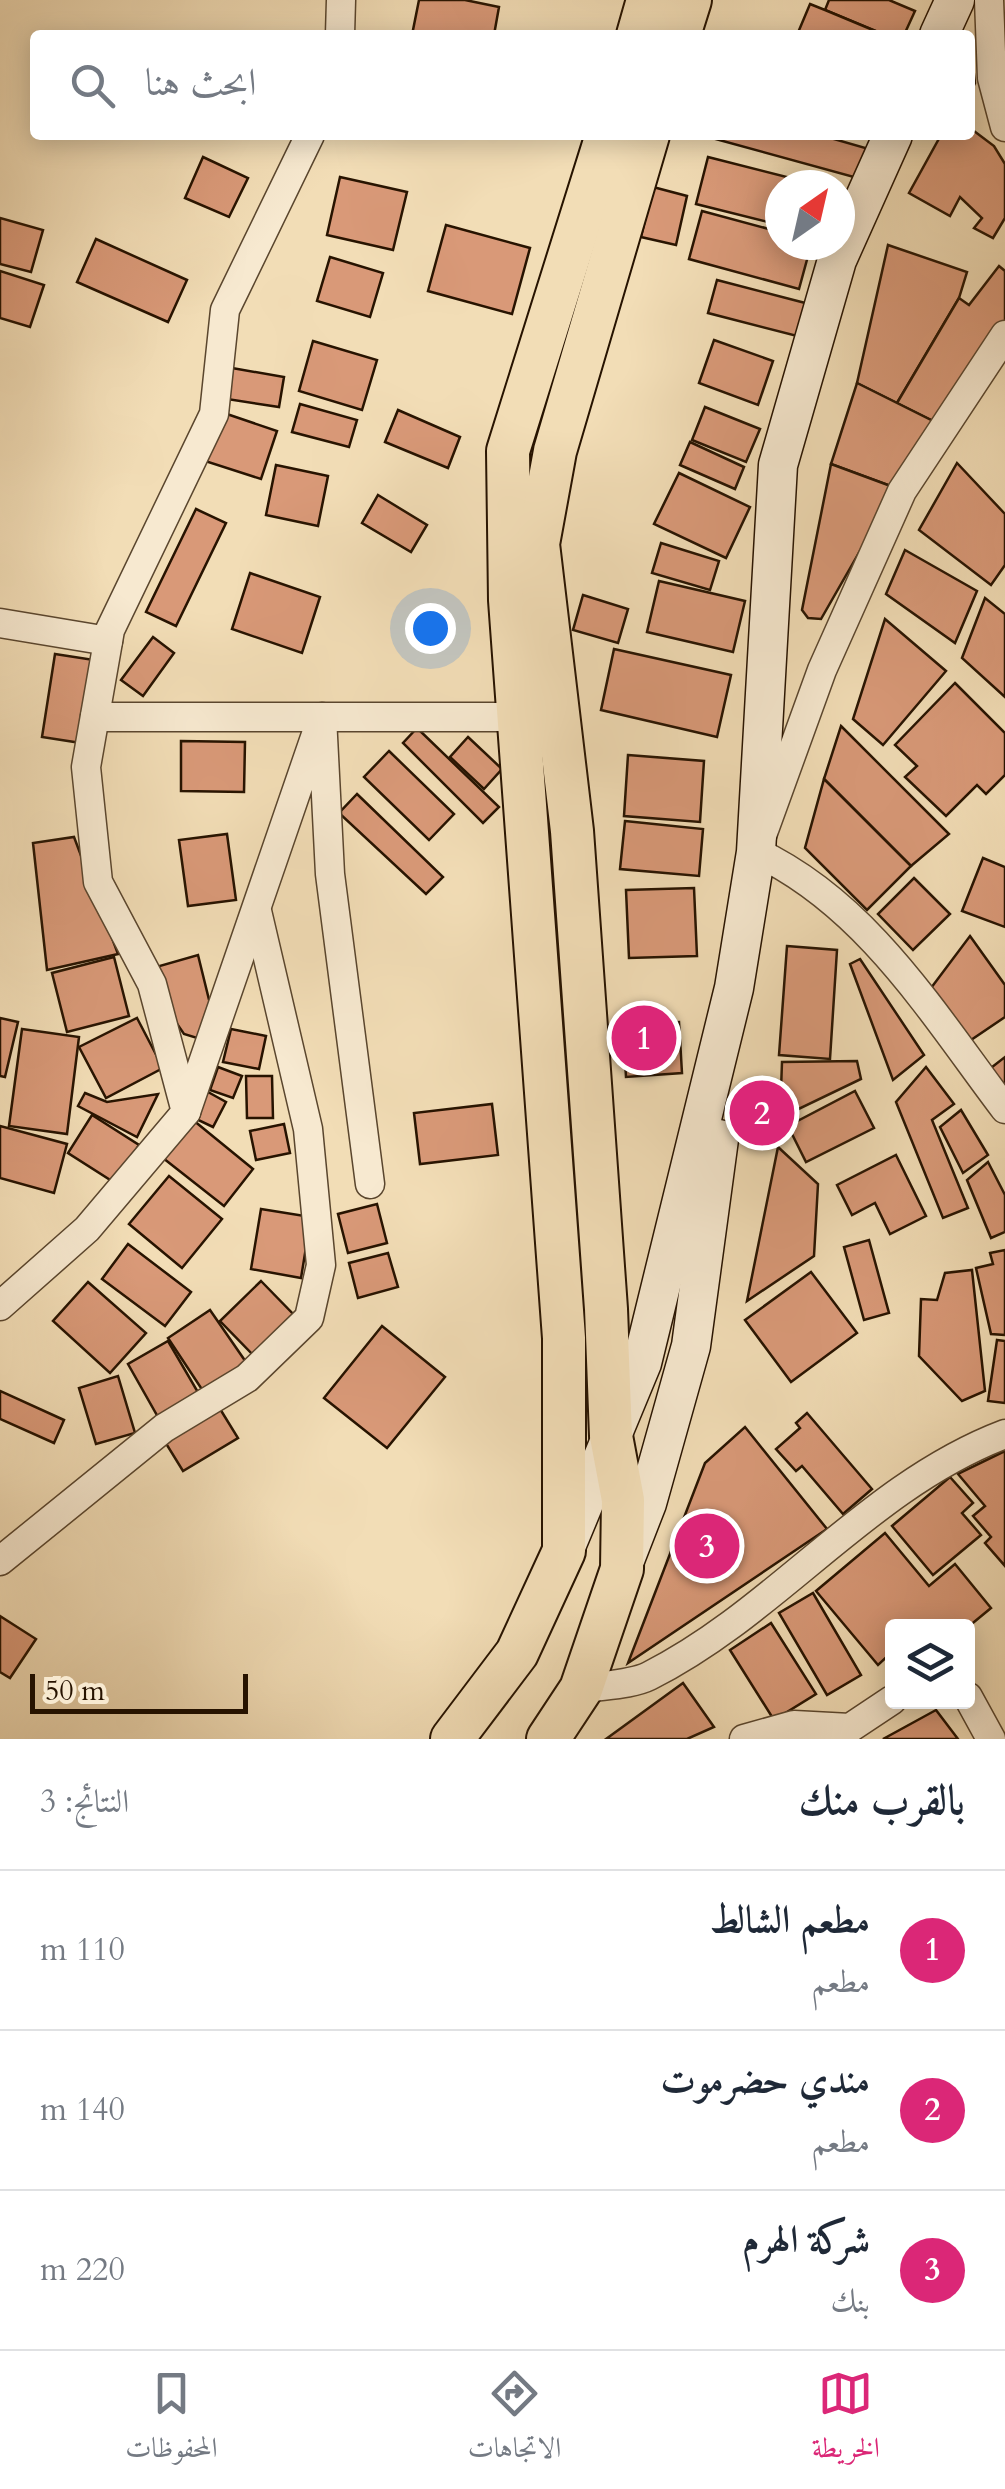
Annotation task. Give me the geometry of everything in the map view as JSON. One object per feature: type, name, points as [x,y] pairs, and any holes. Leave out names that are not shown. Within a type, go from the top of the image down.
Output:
[{"type":"main road","points":[[639,30],[648,0]]},
{"type":"main road","points":[[681,30],[690,0]]},
{"type":"main road","points":[[941,30],[954,0]]},
{"type":"main road","points":[[564,1551],[564,1338],[510,600],[508,452],[604,140]]},
{"type":"main road","points":[[622,1569],[623,1500],[611,1436],[572,831],[538,544],[554,451],[647,140]]},
{"type":"main road","points":[[452,1739],[517,1653],[642,1363],[734,988],[756,852],[778,465],[837,260],[892,140]]},
{"type":"main road","points":[[548,1739],[581,1689],[647,1503],[691,1346],[730,1064],[734,988]]},
{"type":"street","points":[[340,0],[340,30]]},
{"type":"street","points":[[990,0],[992,78],[1005,127]]},
{"type":"street","points":[[186,1112],[152,984],[98,882],[86,767],[108,641],[214,414],[225,310],[308,140]]},
{"type":"street","points":[[1005,335],[902,491],[822,670],[756,852],[782,864],[865,927],[1005,1108]]},
{"type":"street","points":[[0,622],[108,641]]},
{"type":"street","points":[[95,716],[519,717]]},
{"type":"street","points":[[0,1306],[87,1229],[186,1112],[322,717]]},
{"type":"street","points":[[322,717],[330,874],[370,1184]]},
{"type":"street","points":[[0,1561],[164,1428],[247,1378],[310,1318],[321,1265],[308,1129],[256,909]]},
{"type":"street","points":[[581,1689],[646,1678],[743,1614],[907,1484],[974,1446],[1005,1434]]},
{"type":"street","points":[[744,1739],[794,1725],[850,1728],[885,1705]]},
{"type":"street","points":[[975,1709],[991,1739]]},
{"type":"building","points":[[419,0],[465,0],[499,7],[495,30],[413,30]]},
{"type":"building","points":[[829,0],[889,0],[915,11],[906,30],[873,30],[825,10]]},
{"type":"building","points":[[810,4],[873,30],[799,30]]},
{"type":"building","points":[[975,132],[994,146],[1005,164],[1005,218],[993,238],[974,228],[982,218],[960,197],[950,216],[909,193],[938,140],[975,140]]},
{"type":"building","points":[[719,140],[838,140],[869,149],[861,179],[855,177],[855,170],[828,170]]},
{"type":"building","points":[[203,157],[248,178],[229,217],[185,198]]},
{"type":"building","points":[[708,157],[765,172],[765,221],[696,204]]},
{"type":"building","points":[[340,177],[407,192],[393,250],[327,235]]},
{"type":"building","points":[[653,187],[687,196],[676,245],[641,237]]},
{"type":"building","points":[[702,211],[765,228],[765,260],[807,260],[799,289],[689,259]]},
{"type":"building","points":[[0,218],[43,230],[31,272],[0,264]]},
{"type":"building","points":[[446,225],[530,248],[512,314],[428,291]]},
{"type":"building","points":[[96,239],[187,280],[168,322],[77,282]]},
{"type":"building","points":[[888,245],[967,272],[959,298],[897,403],[857,383]]},
{"type":"building","points":[[330,257],[383,273],[370,317],[317,301]]},
{"type":"building","points":[[999,266],[1005,271],[1005,343],[943,426],[897,403],[959,298],[969,305]]},
{"type":"building","points":[[0,271],[44,285],[30,327],[0,318]]},
{"type":"building","points":[[717,280],[809,304],[801,337],[708,313]]},
{"type":"building","points":[[714,340],[773,361],[758,405],[699,383]]},
{"type":"building","points":[[313,341],[377,360],[362,410],[299,391]]},
{"type":"building","points":[[232,368],[284,377],[279,407],[227,399]]},
{"type":"building","points":[[857,383],[943,426],[896,488],[831,464]]},
{"type":"building","points":[[300,404],[357,420],[349,447],[292,432]]},
{"type":"building","points":[[705,407],[760,429],[746,462],[692,440]]},
{"type":"building","points":[[398,410],[460,437],[448,468],[385,442]]},
{"type":"building","points":[[221,412],[277,431],[261,479],[205,461]]},
{"type":"building","points":[[690,442],[744,467],[735,489],[680,465]]},
{"type":"building","points":[[957,463],[1005,514],[1005,565],[991,585],[919,530]]},
{"type":"building","points":[[831,464],[896,488],[821,619],[808,618],[802,610]]},
{"type":"building","points":[[276,465],[328,476],[318,526],[266,515]]},
{"type":"building","points":[[679,473],[750,507],[726,558],[654,524]]},
{"type":"building","points":[[378,495],[427,525],[411,552],[362,523]]},
{"type":"building","points":[[196,509],[226,523],[176,626],[146,612]]},
{"type":"building","points":[[661,543],[719,561],[710,590],[652,573]]},
{"type":"building","points":[[905,550],[977,591],[955,643],[886,594]]},
{"type":"building","points":[[250,573],[320,597],[302,653],[232,629]]},
{"type":"building","points":[[659,581],[745,601],[733,652],[647,632]]},
{"type":"building","points":[[583,595],[628,609],[618,643],[573,630]]},
{"type":"building","points":[[985,598],[1005,614],[1005,697],[962,658]]},
{"type":"building","points":[[885,619],[946,671],[883,745],[853,719]]},
{"type":"building","points":[[153,637],[174,653],[143,696],[121,680]]},
{"type":"building","points":[[614,649],[731,675],[717,737],[601,710]]},
{"type":"building","points":[[55,654],[94,660],[81,743],[42,737]]},
{"type":"building","points":[[955,683],[1005,733],[1005,775],[986,794],[977,785],[946,816],[905,777],[917,766],[895,745]]},
{"type":"building","points":[[841,726],[949,834],[911,866],[824,779]]},
{"type":"building","points":[[417,728],[499,807],[483,823],[403,743]]},
{"type":"building","points":[[468,737],[502,769],[484,789],[450,757]]},
{"type":"building","points":[[181,741],[245,742],[244,792],[181,791]]},
{"type":"building","points":[[389,751],[454,814],[429,840],[364,777]]},
{"type":"building","points":[[628,755],[704,761],[700,822],[624,816]]},
{"type":"building","points":[[824,779],[911,866],[867,910],[805,848]]},
{"type":"building","points":[[357,794],[443,877],[426,894],[339,813]]},
{"type":"building","points":[[625,821],[703,829],[699,876],[620,869]]},
{"type":"building","points":[[227,834],[236,900],[188,906],[179,840]]},
{"type":"building","points":[[74,837],[118,954],[47,970],[33,843]]},
{"type":"building","points":[[983,858],[1005,867],[1005,927],[962,911]]},
{"type":"building","points":[[914,878],[950,914],[913,950],[878,914]]},
{"type":"building","points":[[694,888],[697,956],[629,958],[626,890]]},
{"type":"building","points":[[970,936],[1005,985],[1005,1017],[968,1042],[931,988]]},
{"type":"building","points":[[787,946],[837,950],[830,1059],[779,1055]]},
{"type":"building","points":[[198,955],[214,1020],[208,1032],[197,1038],[184,1034],[173,1018],[156,967]]},
{"type":"building","points":[[114,957],[129,1016],[67,1032],[52,973]]},
{"type":"building","points":[[860,959],[924,1055],[893,1080],[850,964]]},
{"type":"building","points":[[0,1018],[18,1022],[5,1077],[0,1076]]},
{"type":"building","points":[[137,1018],[163,1068],[106,1098],[79,1047]]},
{"type":"building","points":[[679,1022],[682,1073],[626,1077],[623,1025]]},
{"type":"building","points":[[22,1029],[79,1037],[67,1134],[9,1126]]},
{"type":"building","points":[[231,1029],[266,1036],[259,1069],[223,1062]]},
{"type":"building","points":[[1005,1057],[1005,1093],[987,1071]]},
{"type":"building","points":[[857,1061],[861,1079],[780,1118],[782,1062]]},
{"type":"building","points":[[218,1067],[242,1076],[233,1098],[210,1090]]},
{"type":"building","points":[[926,1067],[954,1104],[932,1120],[968,1208],[943,1218],[896,1102]]},
{"type":"building","points":[[246,1076],[272,1076],[273,1118],[247,1118]]},
{"type":"building","points":[[855,1091],[874,1128],[806,1162],[788,1126]]},
{"type":"building","points":[[208,1092],[226,1102],[213,1127],[194,1118]]},
{"type":"building","points":[[85,1093],[107,1102],[158,1094],[137,1137],[78,1106]]},
{"type":"building","points":[[492,1104],[498,1155],[420,1164],[414,1113]]},
{"type":"building","points":[[961,1110],[988,1155],[963,1173],[940,1127]]},
{"type":"building","points":[[92,1115],[139,1145],[115,1183],[68,1153]]},
{"type":"building","points":[[193,1120],[253,1169],[224,1206],[163,1158]]},
{"type":"building","points":[[284,1124],[290,1153],[256,1160],[250,1131]]},
{"type":"building","points":[[0,1126],[67,1144],[54,1193],[0,1178]]},
{"type":"building","points":[[778,1147],[818,1184],[814,1256],[747,1301]]},
{"type":"building","points":[[896,1155],[926,1216],[890,1234],[875,1203],[852,1215],[837,1185]]},
{"type":"building","points":[[988,1162],[1005,1195],[1005,1232],[991,1238],[967,1180]]},
{"type":"building","points":[[169,1176],[222,1219],[182,1268],[129,1224]]},
{"type":"building","points":[[377,1204],[387,1243],[348,1253],[338,1214]]},
{"type":"building","points":[[261,1209],[311,1217],[301,1278],[251,1269]]},
{"type":"building","points":[[869,1240],[889,1313],[864,1320],[844,1247]]},
{"type":"building","points":[[128,1244],[191,1292],[165,1326],[102,1279]]},
{"type":"building","points":[[1005,1250],[1005,1335],[991,1334],[976,1268],[993,1264],[990,1253]]},
{"type":"building","points":[[388,1253],[398,1287],[358,1298],[349,1263]]},
{"type":"building","points":[[972,1270],[985,1391],[962,1401],[919,1356],[921,1299],[937,1300],[945,1273]]},
{"type":"building","points":[[811,1272],[857,1333],[791,1382],[745,1320]]},
{"type":"building","points":[[261,1281],[297,1318],[256,1358],[220,1321]]},
{"type":"building","points":[[88,1282],[146,1333],[110,1373],[53,1321]]},
{"type":"building","points":[[210,1310],[248,1365],[205,1394],[168,1338]]},
{"type":"building","points":[[382,1326],[445,1377],[387,1448],[324,1398]]},
{"type":"building","points":[[997,1340],[1005,1341],[1005,1403],[988,1401]]},
{"type":"building","points":[[168,1341],[199,1394],[158,1417],[128,1364]]},
{"type":"building","points":[[118,1376],[135,1433],[96,1444],[79,1388]]},
{"type":"building","points":[[0,1391],[64,1420],[54,1443],[0,1419]]},
{"type":"building","points":[[217,1404],[238,1438],[183,1471],[162,1437]]},
{"type":"building","points":[[807,1413],[872,1489],[843,1514],[802,1466],[796,1471],[776,1449],[800,1428],[796,1423]]},
{"type":"building","points":[[745,1427],[827,1529],[628,1663],[705,1463]]},
{"type":"building","points":[[1005,1451],[1005,1566],[985,1543],[991,1537],[973,1516],[985,1506],[958,1474]]},
{"type":"building","points":[[950,1477],[973,1503],[962,1513],[981,1535],[933,1575],[892,1526]]},
{"type":"building","points":[[885,1533],[929,1586],[955,1564],[991,1608],[975,1621],[885,1619],[885,1658],[878,1665],[816,1591]]},
{"type":"building","points":[[813,1593],[861,1675],[827,1695],[779,1613]]},
{"type":"building","points":[[0,1616],[36,1639],[10,1678],[0,1672]]},
{"type":"building","points":[[771,1623],[816,1694],[774,1720],[730,1650]]},
{"type":"building","points":[[683,1683],[714,1727],[687,1739],[606,1739]]},
{"type":"building","points":[[936,1710],[958,1739],[883,1739]]},
{"type":"place","name":"مطعم الشالط","points":[[644,1038]]},
{"type":"place","name":"مندي حضرموت","points":[[762,1113]]},
{"type":"place","name":"شركة الهرم","points":[[707,1546]]}]
